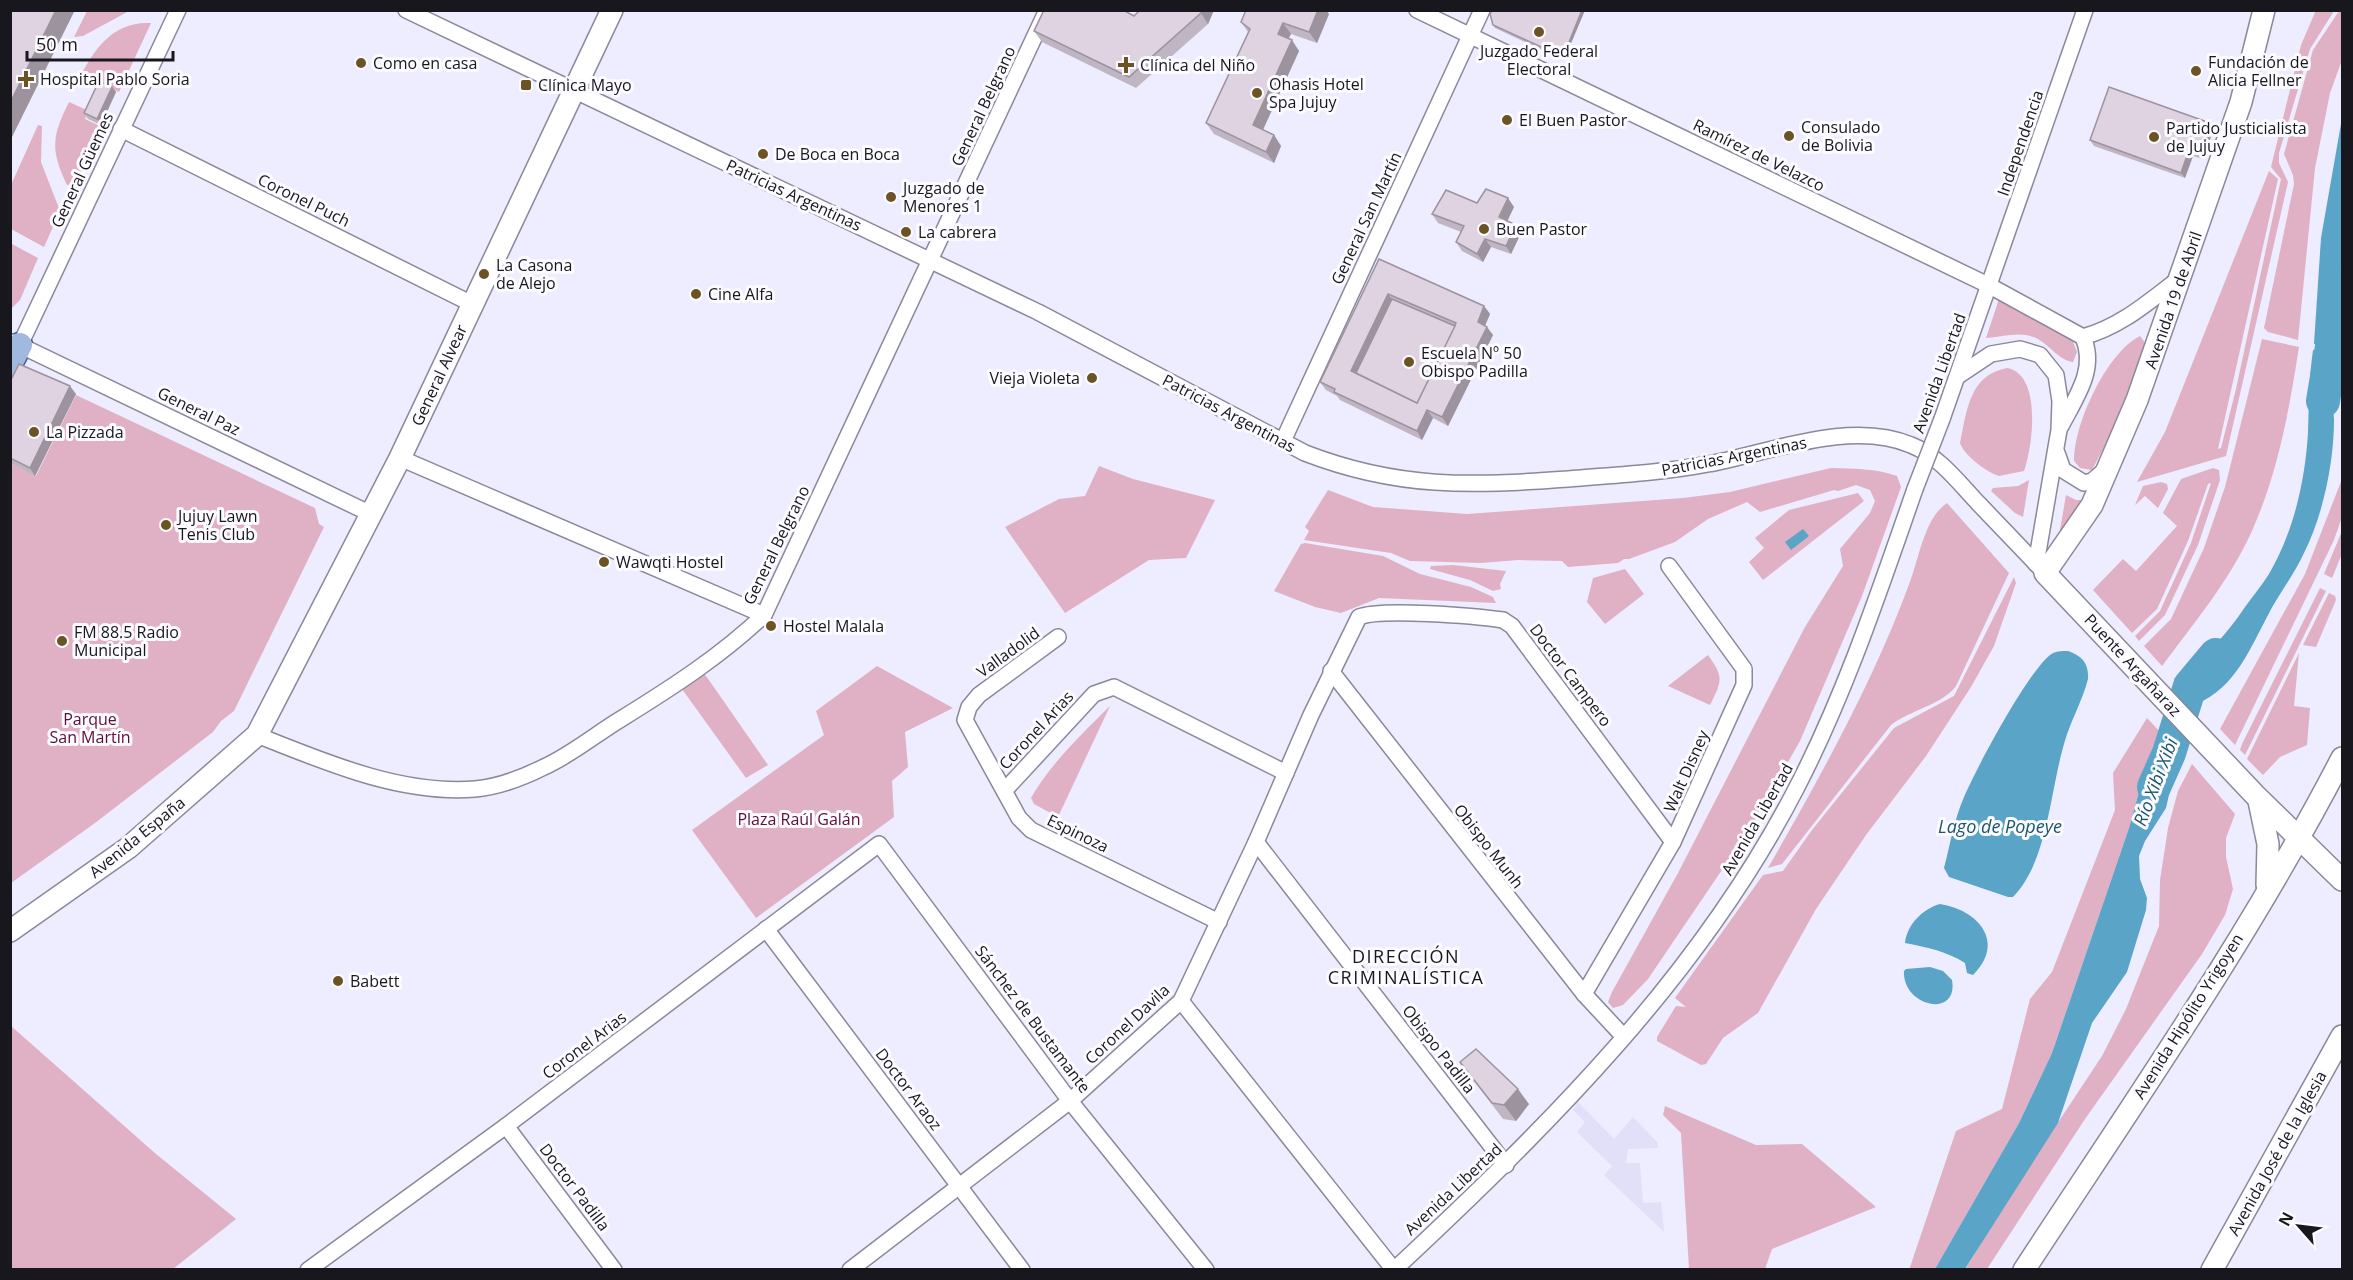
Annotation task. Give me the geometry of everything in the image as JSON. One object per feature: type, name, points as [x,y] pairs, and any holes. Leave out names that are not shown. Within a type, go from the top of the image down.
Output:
[{"type":"main road","name":"General Alvear","points":[[257,735],[400,458],[612,10]]},
{"type":"main road","name":"Avenida 19 de Abril","points":[[2041,568],[2084,518],[2110,465],[2137,400],[2241,102],[2264,10]]},
{"type":"main road","name":"Patricias Argentinas","points":[[2041,568],[2064,592]]},
{"type":"main road","name":"Puente Argañaraz","points":[[2064,592],[2254,794],[2343,880]]},
{"type":"main road","name":"Avenida España","points":[[10,931],[128,848],[257,735]]},
{"type":"main road","name":"Avenida Hipólito Yrigoyen","points":[[2024,1269],[2204,994],[2298,838],[2343,758]]},
{"type":"main road","points":[[2254,794],[2268,844],[2270,862],[2266,891]]},
{"type":"main road","name":"Avenida José de la Iglesia","points":[[2212,1269],[2343,1036]]},
{"type":"street","name":"General Güemes","points":[[14,350],[178,10]]},
{"type":"street","name":"Patricias Argentinas","points":[[406,10],[1038,312],[1305,453],[1363,473],[1417,482],[1455,484],[1529,482],[1655,472],[1707,465],[1820,439],[1890,438],[1911,445],[1936,460],[2041,568]]},
{"type":"street","name":"General Belgrano","points":[[257,735],[333,765],[385,779],[442,790],[477,789],[546,767],[675,685],[744,634],[764,615],[1047,10]]},
{"type":"street","name":"Ramírez de Velazco","points":[[1417,10],[1990,286],[2084,337]]},
{"type":"street","name":"General San Martín","points":[[1283,441],[1482,10]]},
{"type":"street","name":"Independencia","points":[[1990,286],[2085,10]]},
{"type":"street","name":"Coronel Puch","points":[[121,129],[472,304]]},
{"type":"street","points":[[2059,430],[2087,373],[2090,358],[2084,337],[2100,332],[2132,316],[2182,276]]},
{"type":"street","name":"Avenida Libertad","points":[[1394,1269],[1506,1165],[1624,1037],[1668,987],[1733,896],[1797,788],[1842,692],[1990,286]]},
{"type":"street","points":[[1958,376],[2000,350],[2020,349],[2040,355],[2056,375],[2060,401],[2059,430],[2041,568]]},
{"type":"street","name":"General Paz","points":[[14,350],[371,514]]},
{"type":"street","points":[[2056,450],[2063,470],[2084,483],[2092,481],[2110,465]]},
{"type":"street","points":[[400,458],[764,615]]},
{"type":"street","name":"Walt Disney","points":[[1584,994],[1673,842],[1744,685],[1744,669],[1669,566]]},
{"type":"street","name":"Doctor Campero","points":[[1359,617],[1370,612],[1426,614],[1503,620],[1512,626],[1673,842]]},
{"type":"street","name":"Coronel Davila","points":[[850,1269],[1070,1101],[1181,1001],[1256,842],[1331,671],[1359,617]]},
{"type":"street","name":"Valladolid","points":[[979,695],[1058,637]]},
{"type":"street","name":"Obispo Munh","points":[[1331,671],[1584,994],[1624,1037]]},
{"type":"street","name":"Coronel Arias","points":[[1005,790],[1094,694],[1114,687],[1286,773]]},
{"type":"street","name":"Espinoza","points":[[979,695],[969,707],[965,720],[1019,818],[1031,830],[1219,922]]},
{"type":"street","name":"Obispo Padilla","points":[[1256,842],[1506,1165]]},
{"type":"street","name":"Coronel Arias","points":[[308,1269],[506,1126],[879,844]]},
{"type":"street","name":"Sánchez de Bustamante","points":[[879,844],[1070,1101],[1206,1269]]},
{"type":"street","name":"Doctor Araoz","points":[[766,929],[1023,1269]]},
{"type":"street","points":[[1181,1001],[1394,1269]]},
{"type":"street","name":"Doctor Padilla","points":[[506,1126],[614,1269]]},
{"type":"shaded area","points":[[1578,1102],[1614,1139],[1633,1117],[1658,1143],[1658,1148],[1628,1149],[1626,1163],[1640,1163],[1643,1203],[1661,1202],[1664,1232],[1604,1175],[1612,1166],[1577,1132],[1585,1122],[1573,1110]]},
{"type":"green space","points":[[87,10],[129,11],[83,36],[74,37]]},
{"type":"green space","points":[[2316,10],[2334,11],[2310,49],[2279,153],[2279,163],[2288,182],[2226,456],[2137,482],[2165,432],[2269,171],[2278,179],[2218,449],[2221,448],[2281,179],[2271,167],[2301,45]]},
{"type":"green space","points":[[2339,11],[2342,11],[2342,60],[2330,93],[2315,168],[2298,340],[2268,332],[2264,328],[2294,184],[2293,175],[2284,154],[2313,50]]},
{"type":"green space","points":[[151,23],[119,92],[103,85],[100,89],[79,79],[91,57],[115,32],[138,24]]},
{"type":"green space","points":[[69,102],[89,111],[85,119],[102,127],[76,184],[67,185],[58,162],[55,143],[59,124]]},
{"type":"green space","points":[[38,125],[42,126],[41,162],[60,211],[44,247],[11,229],[11,185]]},
{"type":"green space","points":[[10,243],[38,258],[20,300],[11,309]]},
{"type":"green space","points":[[1999,299],[2070,334],[2077,352],[2073,362],[2063,359],[2032,336],[2019,334],[1986,338]]},
{"type":"green space","points":[[2140,336],[2146,344],[2112,432],[2092,470],[2080,468],[2074,461],[2075,446],[2094,391],[2116,357],[2128,344]]},
{"type":"green space","points":[[2262,339],[2299,347],[2287,418],[2268,488],[2251,533],[2232,568],[2162,666],[2144,646],[2171,619],[2204,548],[2225,487]]},
{"type":"green space","points":[[2007,368],[2018,373],[2026,383],[2032,412],[2032,429],[2024,471],[1999,476],[1976,462],[1966,453],[1960,443],[1968,407],[1977,386],[1994,372]]},
{"type":"green space","name":"Parque San Martín","points":[[76,395],[315,508],[319,524],[324,527],[234,711],[221,721],[213,732],[95,823],[11,883],[10,463],[36,476]]},
{"type":"green space","points":[[1099,466],[1133,479],[1215,500],[1186,558],[1149,560],[1065,613],[1005,527],[1059,499],[1085,496]]},
{"type":"green space","points":[[1831,468],[1864,469],[1889,473],[1897,476],[1901,487],[1862,596],[1800,741],[1751,827],[1648,979],[1623,1005],[1613,1008],[1608,1002],[1612,992],[1678,873],[1805,627],[1843,566],[1840,549],[1870,513],[1875,501],[1870,490],[1856,485],[1760,512],[1747,502],[1708,519],[1675,542],[1618,563],[1568,567],[1562,561],[1518,560],[1481,563],[1410,561],[1391,553],[1304,540],[1309,531],[1305,527],[1328,490],[1373,507],[1467,514],[1683,498],[1730,492]]},
{"type":"green space","points":[[2213,468],[2219,470],[2220,480],[2198,545],[2165,615],[2139,641],[2135,636],[2160,611],[2191,543],[2211,483],[2208,484],[2188,541],[2157,609],[2132,633],[2093,590],[2123,559],[2136,571],[2177,526],[2163,513],[2181,479]]},
{"type":"green space","points":[[2342,479],[2342,517],[2334,540],[2235,745],[2220,729],[2305,574]]},
{"type":"green space","points":[[2029,480],[2023,517],[2015,513],[1991,491],[1993,488],[2018,486]]},
{"type":"green space","points":[[2161,482],[2167,484],[2168,489],[2158,508],[2145,496],[2135,505],[2143,486]]},
{"type":"green space","points":[[1858,493],[1864,501],[1763,580],[1749,562],[1764,548],[1755,538],[1789,510]]},
{"type":"green space","points":[[2066,495],[2076,500],[2085,500],[2062,533],[2060,530]]},
{"type":"green space","points":[[1947,503],[2009,573],[1956,686],[1943,698],[1891,725],[1782,864],[1768,868],[1827,763],[1863,691],[1896,617],[1928,527]]},
{"type":"green space","points":[[2342,531],[2342,554],[2332,578],[2324,574]]},
{"type":"green space","points":[[1301,544],[1383,556],[1420,574],[1471,587],[1493,597],[1496,603],[1379,598],[1341,613],[1315,607],[1274,591]]},
{"type":"green space","points":[[1453,565],[1506,571],[1500,584],[1501,589],[1493,591],[1470,580],[1430,569],[1431,566]]},
{"type":"green space","points":[[1625,569],[1644,594],[1605,624],[1587,602],[1593,578]]},
{"type":"green space","points":[[2014,577],[2016,583],[1994,646],[1971,687],[1926,756],[1866,835],[1816,909],[1758,1013],[1723,1038],[1706,1064],[1701,1065],[1657,1041],[1657,1037],[1676,1006],[1686,1007],[1675,998],[1763,875],[1783,871],[1812,830],[1894,728],[1954,696]]},
{"type":"green space","points":[[2320,588],[2326,591],[2245,755],[2240,750],[2242,744]]},
{"type":"green space","points":[[2329,593],[2335,596],[2336,600],[2316,647],[2303,645]]},
{"type":"green space","points":[[2299,653],[2294,706],[2310,708],[2307,745],[2280,757],[2263,775],[2247,759]]},
{"type":"green space","points":[[1708,655],[1720,679],[1710,705],[1668,686]]},
{"type":"green space","name":"Plaza Raúl Galán","points":[[877,666],[953,708],[905,732],[908,767],[892,781],[894,817],[756,918],[692,830],[824,735],[816,711]]},
{"type":"green space","points":[[704,673],[768,765],[746,778],[682,689]]},
{"type":"green space","points":[[1110,706],[1058,817],[1034,804],[1031,798],[1048,773]]},
{"type":"green space","points":[[2147,718],[2162,734],[2144,774],[2129,828],[2052,1053],[2019,1123],[1935,1269],[1909,1270],[1956,1131],[2002,1109],[2030,999],[2052,972],[2115,810],[2113,773]]},
{"type":"green space","points":[[2192,764],[2235,814],[2226,838],[2226,857],[2233,889],[2225,915],[2202,954],[2085,1119],[1987,1269],[1965,1270],[2008,1198],[2102,1056],[2126,1009],[2159,926],[2160,880],[2168,828],[2178,791]]},
{"type":"green space","points":[[11,1026],[156,1154],[236,1219],[173,1269],[11,1269]]},
{"type":"green space","points":[[1665,1106],[1756,1145],[1802,1144],[1876,1207],[1772,1249],[1765,1269],[1689,1269],[1681,1133],[1663,1115]]},
{"type":"water","points":[[2342,118],[2342,351],[2314,344],[2321,238]]},
{"type":"water","points":[[2313,350],[2342,358],[2334,396],[2330,471],[2317,522],[2300,561],[2239,667],[2221,688],[2197,704],[2174,679],[2204,656],[2238,617],[2269,574],[2292,523],[2301,487],[2306,451]]},
{"type":"water","points":[[1803,529],[1809,536],[1791,550],[1785,542]]},
{"type":"water","name":"Lago de Popeye","points":[[2068,651],[2084,661],[2088,679],[2064,744],[2046,825],[2034,865],[2025,882],[2013,897],[1949,877],[1944,868],[1955,824],[1964,797],[1980,765],[2028,681],[2052,654]]},
{"type":"water","points":[[2162,734],[2179,750],[2166,808],[2145,841],[2139,856],[2140,879],[2147,898],[2146,910],[2127,972],[2092,1023],[2058,1123],[1965,1269],[1935,1269],[2019,1123],[2052,1053],[2129,828],[2144,774]]},
{"type":"water","points":[[1940,904],[1966,913],[1984,930],[1987,951],[1983,963],[1973,975],[1967,973],[1965,963],[1951,955],[1905,943],[1906,936],[1916,919],[1933,906]]},
{"type":"water","points":[[1930,967],[1943,971],[1952,980],[1952,992],[1947,1000],[1939,1004],[1930,1004],[1920,1000],[1906,983],[1904,971],[1906,969]]},
{"type":"building","points":[[10,10],[56,10],[10,103]]},
{"type":"building","name":"Clínica del Niño","points":[[1044,10],[1123,10],[1134,16],[1140,10],[1202,10],[1129,77],[1034,31]]},
{"type":"building","name":"Ohasis Hotel Spa Jujuy","points":[[1246,10],[1318,10],[1309,32],[1283,23],[1278,34],[1292,40],[1253,125],[1274,135],[1266,152],[1206,123],[1250,29],[1241,22]]},
{"type":"building","name":"Juzgado Federal Electoral","points":[[1492,10],[1582,10],[1563,57],[1493,25],[1490,14]]},
{"type":"building","points":[[99,81],[112,87],[97,119],[84,113]]},
{"type":"building","name":"Partido Justicialista de Jujuy","points":[[2109,87],[2210,123],[2199,153],[2189,150],[2181,173],[2090,140]]},
{"type":"building","name":"Buen Pastor","points":[[1486,189],[1508,198],[1499,217],[1516,225],[1506,246],[1485,239],[1477,254],[1456,242],[1464,226],[1432,214],[1446,190],[1477,203]]},
{"type":"building","name":"Escuela Nº 50 Obispo Padilla","points":[[1379,259],[1484,306],[1478,322],[1487,327],[1442,417],[1427,410],[1417,431],[1334,392],[1335,389],[1320,382]],"holes":[[[1388,294],[1456,323],[1417,403],[1351,371]]]},
{"type":"building","points":[[1392,299],[1455,326],[1417,403],[1356,373]]},
{"type":"building","name":"La Pizzada","points":[[19,364],[70,386],[30,468],[10,458],[10,382]]},
{"type":"building","points":[[1476,1049],[1518,1089],[1504,1105],[1492,1103],[1460,1062]]},
{"type":"waterway","name":"Río Xibi Xibi","points":[[2323,401],[2342,286]]},
{"type":"waterway","name":"Río Xibi Xibi","points":[[2154,787],[2169,753],[2190,686],[2216,655]]},
{"type":"place","name":"Juzgado Federal Electoral","points":[[1539,32]]},
{"type":"place","name":"Como en casa","points":[[361,63]]},
{"type":"place","name":"Clínica del Niño","points":[[1126,65]]},
{"type":"place","name":"Fundación de Alicia Fellner","points":[[2196,71]]},
{"type":"place","name":"Hospital Pablo Soria","points":[[26,79]]},
{"type":"place","name":"Clínica Mayo","points":[[526,85]]},
{"type":"place","name":"Ohasis Hotel Spa Jujuy","points":[[1257,93]]},
{"type":"place","name":"El Buen Pastor","points":[[1507,120]]},
{"type":"place","name":"Consulado de Bolivia","points":[[1789,136]]},
{"type":"place","name":"Partido Justicialista de Jujuy","points":[[2154,137]]},
{"type":"place","name":"De Boca en Boca","points":[[763,154]]},
{"type":"place","name":"Juzgado de Menores 1","points":[[891,197]]},
{"type":"place","name":"Buen Pastor","points":[[1484,229]]},
{"type":"place","name":"La cabrera","points":[[906,232]]},
{"type":"place","name":"La Casona de Alejo","points":[[484,274]]},
{"type":"place","name":"Cine Alfa","points":[[696,294]]},
{"type":"place","name":"Escuela Nº 50 Obispo Padilla","points":[[1409,362]]},
{"type":"place","name":"Vieja Violeta","points":[[1092,378]]},
{"type":"place","name":"La Pizzada","points":[[34,432]]},
{"type":"place","name":"Jujuy Lawn Tenis Club","points":[[166,525]]},
{"type":"place","name":"Wawqti Hostel","points":[[604,562]]},
{"type":"place","name":"Hostel Malala","points":[[771,626]]},
{"type":"place","name":"FM 88.5 Radio Municipal","points":[[62,641]]},
{"type":"place","name":"Babett","points":[[338,981]]},
{"type":"district","name":"DIRECCIÓN CRIMINALÍSTICA","points":[[1406,967]]}]
